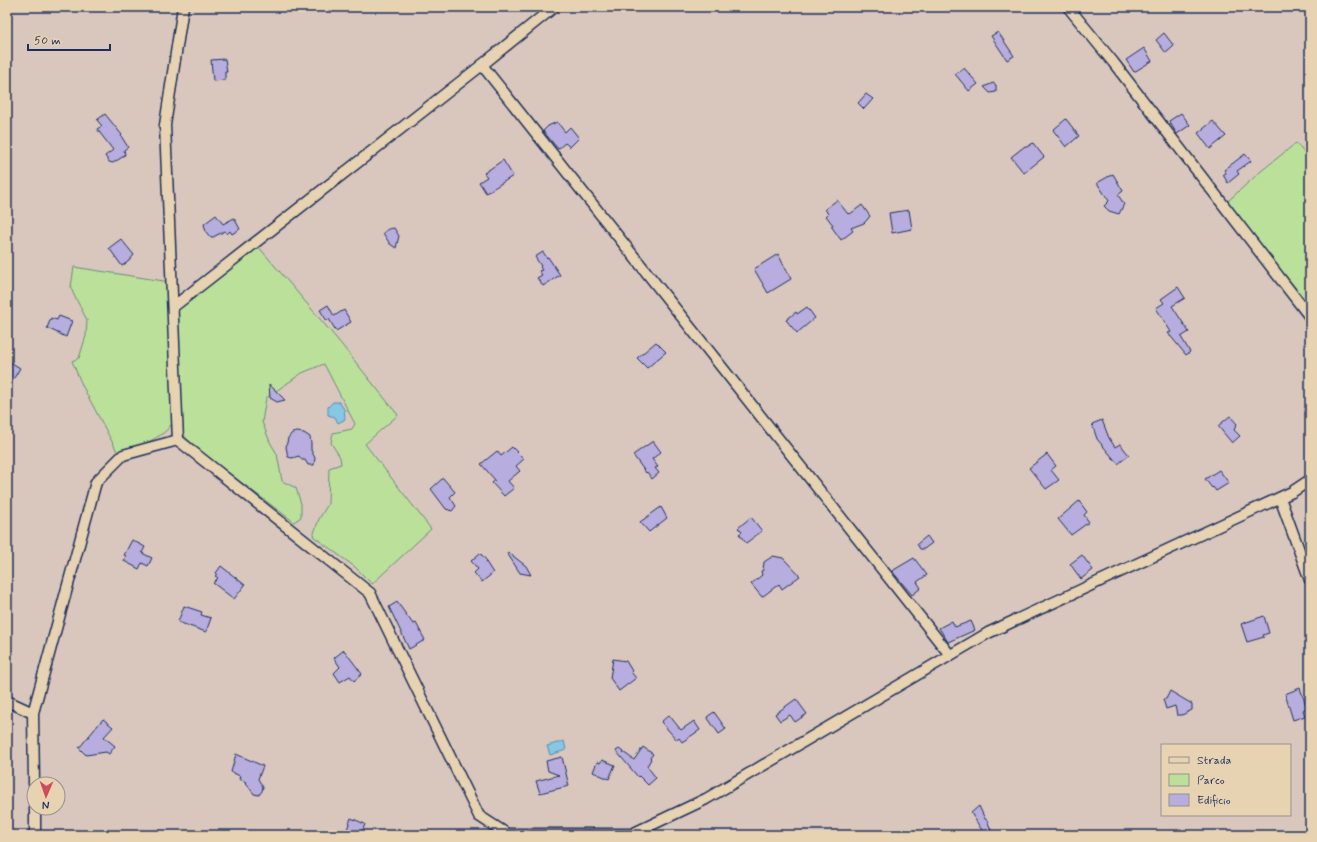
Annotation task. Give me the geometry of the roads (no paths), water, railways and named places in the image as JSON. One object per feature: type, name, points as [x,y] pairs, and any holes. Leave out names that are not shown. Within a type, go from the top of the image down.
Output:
[{"type":"street","points":[[183,7],[165,125],[178,440],[370,593],[479,816],[507,834],[632,834],[706,799],[988,633],[1280,498],[1310,480]]},
{"type":"street","points":[[173,307],[554,7]]},
{"type":"street","points":[[1068,7],[1113,62],[1310,317]]},
{"type":"street","points":[[482,65],[950,655]]},
{"type":"street","points":[[34,776],[33,713],[96,482],[124,455],[178,440]]},
{"type":"street","points":[[1280,498],[1310,580]]},
{"type":"street","points":[[7,701],[33,713]]},
{"type":"street","points":[[35,816],[35,835]]},
{"type":"water","points":[[333,402],[339,402],[344,409],[345,418],[338,423],[335,417],[328,415],[328,407]]},
{"type":"water","points":[[564,741],[566,750],[550,755],[547,746]]}]
